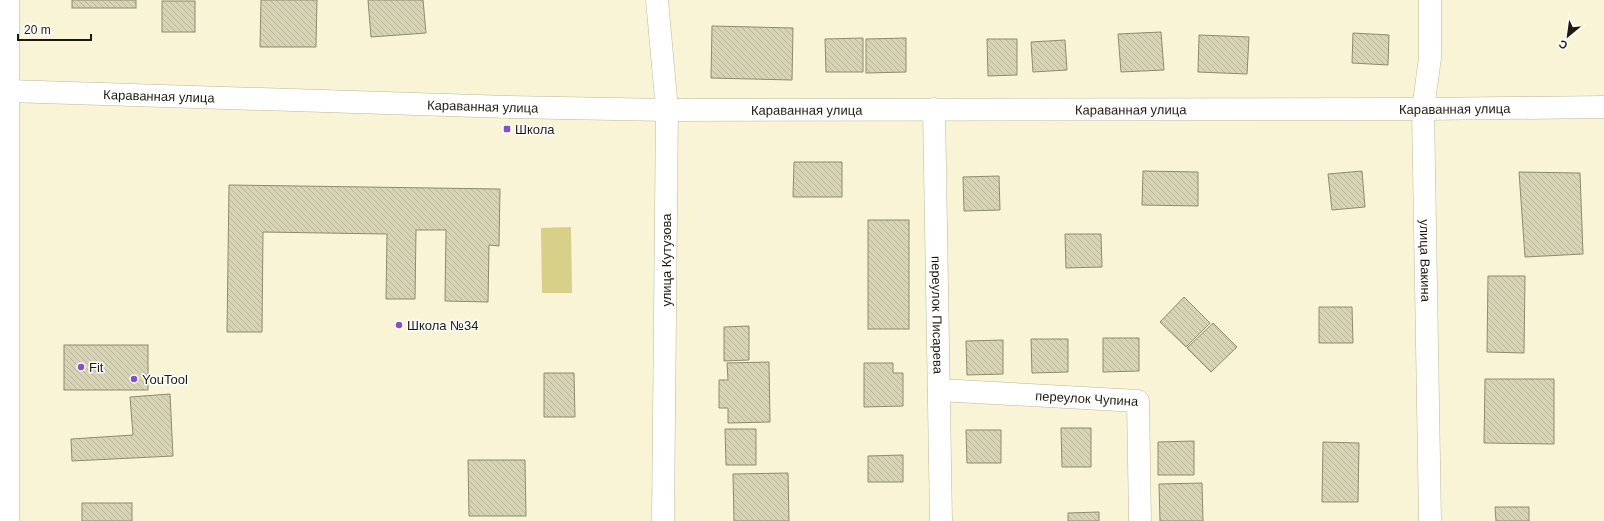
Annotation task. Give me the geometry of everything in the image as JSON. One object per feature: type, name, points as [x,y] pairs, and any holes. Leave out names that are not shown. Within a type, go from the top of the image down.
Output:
[{"type":"street","points":[[8,0],[8,521]]},
{"type":"street","name":"улица Кутузова","points":[[657,0],[667,110],[663,521]]},
{"type":"street","name":"улица Вакина","points":[[1430,0],[1430,58],[1423,109],[1430,521]]},
{"type":"street","name":"Караванная улица","points":[[9,91],[500,107],[667,110],[1423,109],[1604,107]]},
{"type":"street","name":"переулок Писарева","points":[[934,110],[941,521]]},
{"type":"street","name":"переулок Чупина","points":[[939,390],[1138,401],[1140,521]]},
{"type":"shaded area","points":[[571,227],[572,293],[542,293],[541,228]]},
{"type":"building","points":[[72,0],[136,0],[136,8],[72,8]]},
{"type":"building","points":[[261,0],[317,0],[316,47],[260,47]]},
{"type":"building","points":[[368,0],[423,0],[426,33],[371,37]]},
{"type":"building","points":[[162,1],[195,1],[195,32],[162,32]]},
{"type":"building","points":[[712,26],[793,28],[792,80],[711,78]]},
{"type":"building","points":[[1161,32],[1164,70],[1121,72],[1118,34]]},
{"type":"building","points":[[1353,33],[1389,35],[1388,65],[1352,63]]},
{"type":"building","points":[[1199,35],[1249,37],[1247,74],[1198,72]]},
{"type":"building","points":[[863,38],[863,72],[826,72],[825,39]]},
{"type":"building","points":[[906,38],[906,72],[866,73],[866,39]]},
{"type":"building","points":[[987,39],[1017,39],[1017,75],[988,76]]},
{"type":"building","points":[[1065,40],[1067,70],[1033,72],[1031,42]]},
{"type":"building","points":[[794,162],[842,162],[842,197],[793,197]]},
{"type":"building","points":[[1143,171],[1198,172],[1198,206],[1142,205]]},
{"type":"building","points":[[1362,171],[1365,207],[1332,210],[1328,174]]},
{"type":"building","points":[[1519,172],[1580,173],[1583,254],[1525,257]]},
{"type":"building","points":[[999,176],[1000,210],[964,211],[963,177]]},
{"type":"building","points":[[229,185],[500,189],[499,246],[489,245],[488,302],[445,301],[446,230],[416,230],[415,299],[386,299],[387,234],[263,232],[262,332],[227,332]]},
{"type":"building","points":[[868,220],[909,220],[909,329],[868,329]]},
{"type":"building","points":[[1065,234],[1101,234],[1102,267],[1066,268]]},
{"type":"building","points":[[1488,276],[1525,276],[1524,353],[1487,352]]},
{"type":"building","points":[[1184,297],[1210,323],[1186,347],[1160,322]]},
{"type":"building","points":[[1319,307],[1352,307],[1353,343],[1319,343]]},
{"type":"building","points":[[1213,323],[1237,347],[1211,372],[1187,348]]},
{"type":"building","points":[[749,326],[749,360],[724,361],[724,327]]},
{"type":"building","points":[[1103,338],[1139,338],[1139,371],[1103,372]]},
{"type":"building","points":[[1031,339],[1068,339],[1068,372],[1032,373]]},
{"type":"building","points":[[1003,340],[1003,374],[967,375],[966,341]]},
{"type":"building","points":[[64,345],[148,345],[148,390],[64,390]]},
{"type":"building","points":[[769,362],[770,422],[728,423],[728,408],[719,408],[719,380],[728,380],[727,363]]},
{"type":"building","points":[[864,363],[893,363],[893,373],[903,373],[903,406],[864,407]]},
{"type":"building","points":[[544,373],[574,373],[575,417],[544,417]]},
{"type":"building","points":[[1485,379],[1554,379],[1554,444],[1484,443]]},
{"type":"building","points":[[170,394],[173,456],[72,461],[71,439],[133,435],[130,397]]},
{"type":"building","points":[[1061,428],[1091,428],[1091,467],[1062,467]]},
{"type":"building","points":[[725,429],[756,429],[756,465],[726,465]]},
{"type":"building","points":[[966,430],[1001,430],[1001,463],[967,463]]},
{"type":"building","points":[[1194,441],[1194,475],[1158,475],[1158,442]]},
{"type":"building","points":[[1323,442],[1359,443],[1358,502],[1322,502]]},
{"type":"building","points":[[903,455],[903,482],[868,482],[868,456]]},
{"type":"building","points":[[468,460],[525,460],[526,516],[469,516]]},
{"type":"building","points":[[788,473],[789,521],[734,521],[733,474]]},
{"type":"building","points":[[1202,483],[1203,521],[1160,521],[1159,484]]},
{"type":"building","points":[[82,503],[132,503],[132,521],[82,521]]},
{"type":"building","points":[[1495,507],[1529,507],[1529,521],[1496,521]]},
{"type":"building","points":[[1099,512],[1099,521],[1068,521],[1068,513]]},
{"type":"place","name":"Школа","points":[[507,129]]},
{"type":"place","name":"Школа №34","points":[[399,325]]},
{"type":"place","name":"Fit","points":[[81,367]]},
{"type":"place","name":"YouTool","points":[[134,379]]}]
